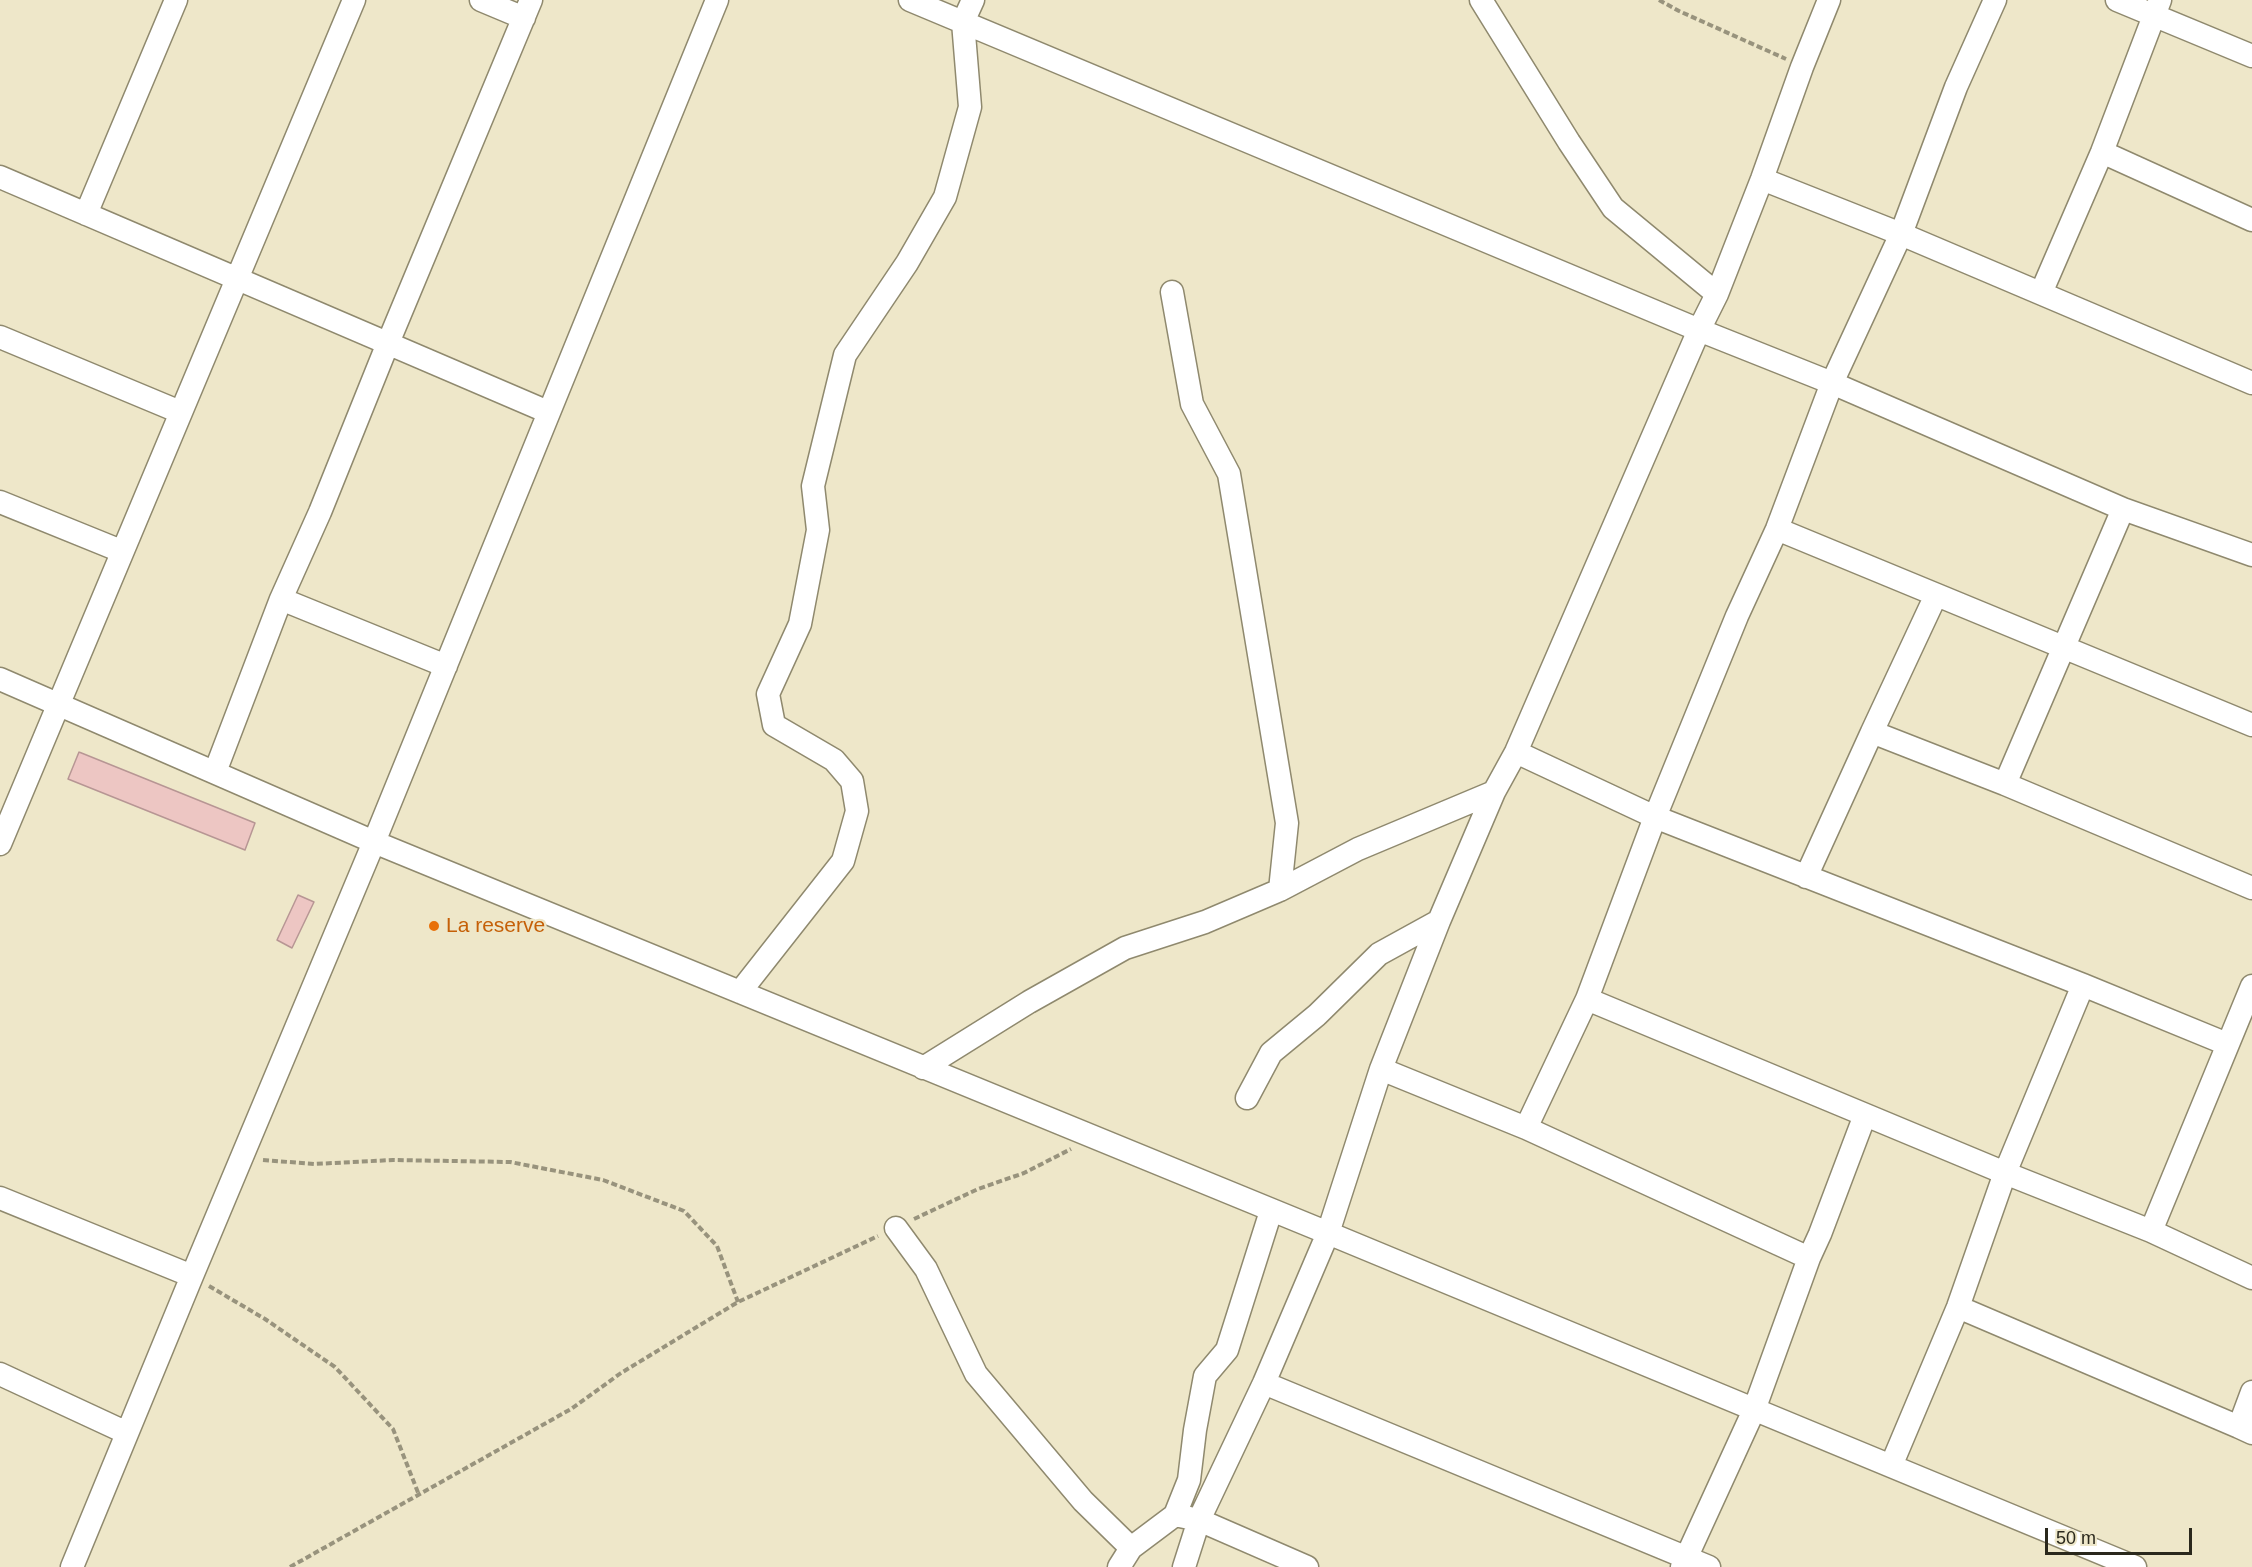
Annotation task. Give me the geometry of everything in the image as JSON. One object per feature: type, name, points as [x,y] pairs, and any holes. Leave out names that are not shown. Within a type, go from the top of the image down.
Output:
[{"type":"street","points":[[86,214],[176,0]]},
{"type":"street","points":[[0,844],[57,703],[354,0]]},
{"type":"street","points":[[215,772],[281,599],[320,512],[528,9],[481,0]]},
{"type":"street","points":[[72,1567],[374,842],[717,0]]},
{"type":"street","points":[[910,0],[1699,330],[1832,383],[2123,509],[2252,555]]},
{"type":"street","points":[[740,992],[843,861],[857,811],[852,781],[834,760],[774,725],[768,694],[800,624],[818,530],[813,486],[845,355],[908,262],[945,197],[970,107],[963,22],[973,0]]},
{"type":"street","points":[[1480,0],[1613,208],[1716,294]]},
{"type":"street","points":[[1184,1567],[1199,1520],[1264,1383],[1328,1233],[1381,1069],[1440,921],[1494,792],[1516,752],[1716,294],[1829,0]]},
{"type":"street","points":[[1526,1128],[1587,999],[1655,817],[1737,616],[1777,529],[1832,383],[1901,234],[1956,87],[1995,0]]},
{"type":"street","points":[[2116,0],[2157,8],[2252,56]]},
{"type":"street","points":[[2041,293],[2102,152],[2157,8]]},
{"type":"street","points":[[2102,152],[2252,220]]},
{"type":"street","points":[[0,177],[548,412]]},
{"type":"street","points":[[1762,179],[1901,234],[2252,383]]},
{"type":"street","points":[[1172,292],[1192,404],[1229,474],[1287,823],[1280,890]]},
{"type":"street","points":[[0,337],[180,412]]},
{"type":"street","points":[[0,502],[122,551]]},
{"type":"street","points":[[2005,784],[2123,509]]},
{"type":"street","points":[[1777,529],[2252,725]]},
{"type":"street","points":[[1806,877],[1936,595]]},
{"type":"street","points":[[281,599],[446,666]]},
{"type":"street","points":[[0,679],[374,842],[2135,1567]]},
{"type":"street","points":[[1872,732],[2005,784],[2252,888]]},
{"type":"street","points":[[1516,752],[1655,817],[2227,1044]]},
{"type":"street","points":[[923,1068],[1029,1002],[1125,948],[1205,922],[1280,890],[1358,849],[1494,792]]},
{"type":"street","points":[[1247,1098],[1271,1053],[1317,1015],[1379,954],[1440,921]]},
{"type":"street","points":[[1891,1466],[1958,1307],[2005,1173],[2083,986]]},
{"type":"street","points":[[2151,1231],[2252,986]]},
{"type":"street","points":[[1587,999],[2005,1173],[2151,1231],[2252,1278]]},
{"type":"street","points":[[1381,1069],[1526,1128],[1809,1258]]},
{"type":"street","points":[[1684,1562],[1754,1410],[1809,1258],[1865,1115]]},
{"type":"street","points":[[0,1198],[192,1276]]},
{"type":"street","points":[[1119,1567],[1131,1548],[1175,1515],[1189,1480],[1205,1376],[1227,1350],[1271,1211]]},
{"type":"street","points":[[896,1228],[926,1269],[976,1374],[1083,1501],[1131,1548]]},
{"type":"street","points":[[1958,1307],[2246,1430],[2252,1392]]},
{"type":"street","points":[[0,1374],[127,1433]]},
{"type":"street","points":[[1264,1383],[1684,1562],[1709,1567]]},
{"type":"street","points":[[1175,1515],[1199,1520],[1307,1567]]},
{"type":"path","points":[[1659,0],[1802,67]]},
{"type":"path","points":[[290,1567],[571,1409],[621,1373],[738,1302],[978,1189],[1024,1173],[1065,1154],[1089,1136]]},
{"type":"path","points":[[241,1158],[314,1164],[393,1160],[510,1162],[603,1180],[684,1211],[717,1246],[738,1302]]},
{"type":"path","points":[[192,1276],[265,1318],[335,1367],[393,1429],[419,1495]]},
{"type":"building","points":[[79,752],[255,823],[245,850],[68,779]]},
{"type":"building","points":[[298,895],[314,902],[292,948],[277,940]]},
{"type":"place","name":"La reserve","points":[[434,926]]}]
